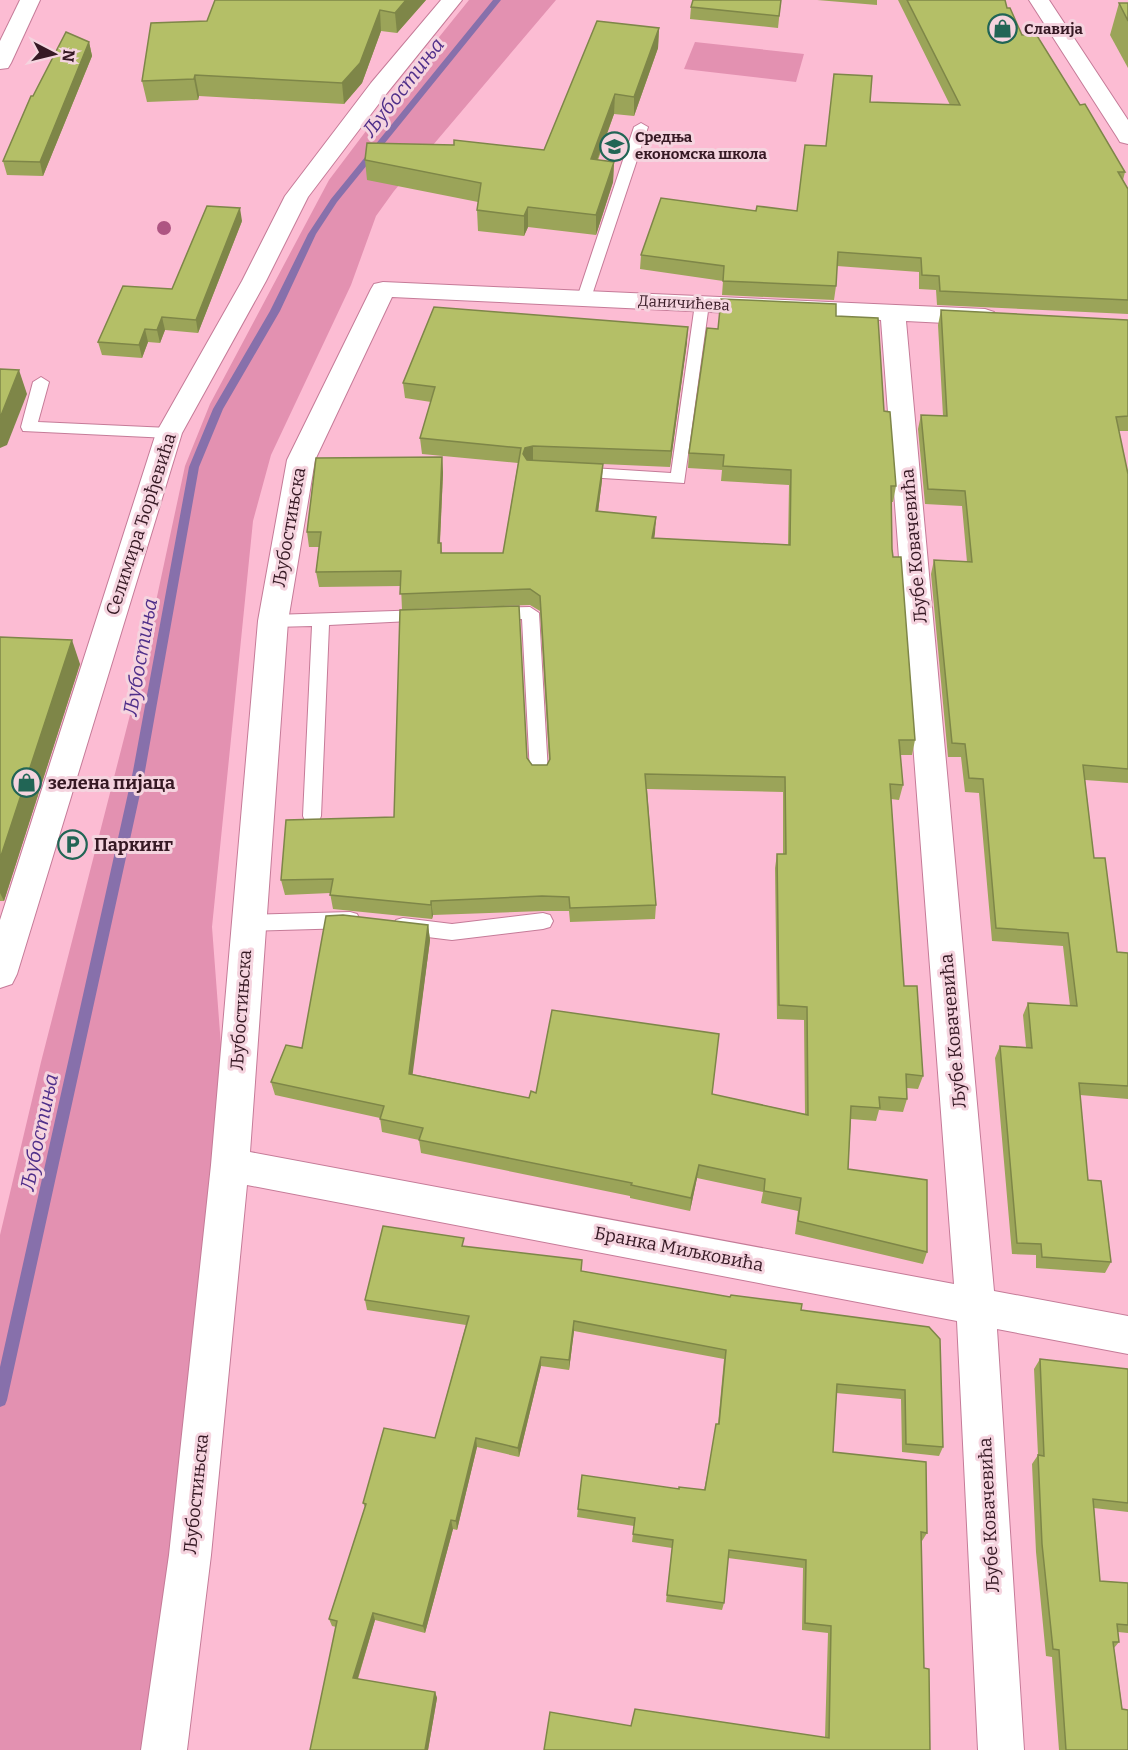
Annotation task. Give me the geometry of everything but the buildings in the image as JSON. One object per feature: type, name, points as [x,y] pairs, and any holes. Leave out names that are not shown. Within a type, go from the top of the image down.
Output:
[{"type":"street","points":[[0,63],[30,0]]},
{"type":"street","name":"Селимира Ђорђевића","points":[[0,974],[169,433],[254,281],[297,196],[379,88],[452,0]]},
{"type":"street","points":[[1039,0],[1128,136]]},
{"type":"street","name":"Даничићева","points":[[383,289],[1010,318]]},
{"type":"street","name":"Љубостињска","points":[[164,1750],[190,1555],[230,1164],[273,621],[301,460],[383,289]]},
{"type":"street","name":"Љубе Ковачевића","points":[[892,312],[975,1305],[1001,1750]]},
{"type":"street","name":"Бранка Миљковића","points":[[230,1164],[1128,1335]]},
{"type":"lane","points":[[584,298],[641,127]]},
{"type":"lane","points":[[555,471],[678,479],[702,304]]},
{"type":"lane","points":[[41,382],[29,427],[169,433]]},
{"type":"lane","points":[[472,615],[530,613],[538,774]]},
{"type":"lane","points":[[273,621],[437,616]]},
{"type":"lane","points":[[312,816],[321,619]]},
{"type":"lane","points":[[248,923],[346,919],[452,932],[543,921]]},
{"type":"shaded area","points":[[469,0],[556,0],[394,191],[376,216],[351,285],[271,455],[253,521],[212,927],[230,1165],[164,1750],[0,1750],[0,1235],[41,1062],[140,676],[185,466],[210,404],[329,180],[406,78]]},
{"type":"shaded area","points":[[695,42],[804,54],[796,82],[684,69]]},
{"type":"waterway","name":"Љубостиња","points":[[0,1400],[139,771],[194,467],[218,409],[275,311],[312,234],[334,201],[497,0]]},
{"type":"place","name":"Славија","points":[[1003,29]]},
{"type":"place","name":"Средња економска школа","points":[[614,146]]},
{"type":"place","name":"зелена пијаца","points":[[27,783]]},
{"type":"place","name":"Паркинг","points":[[73,845]]}]
